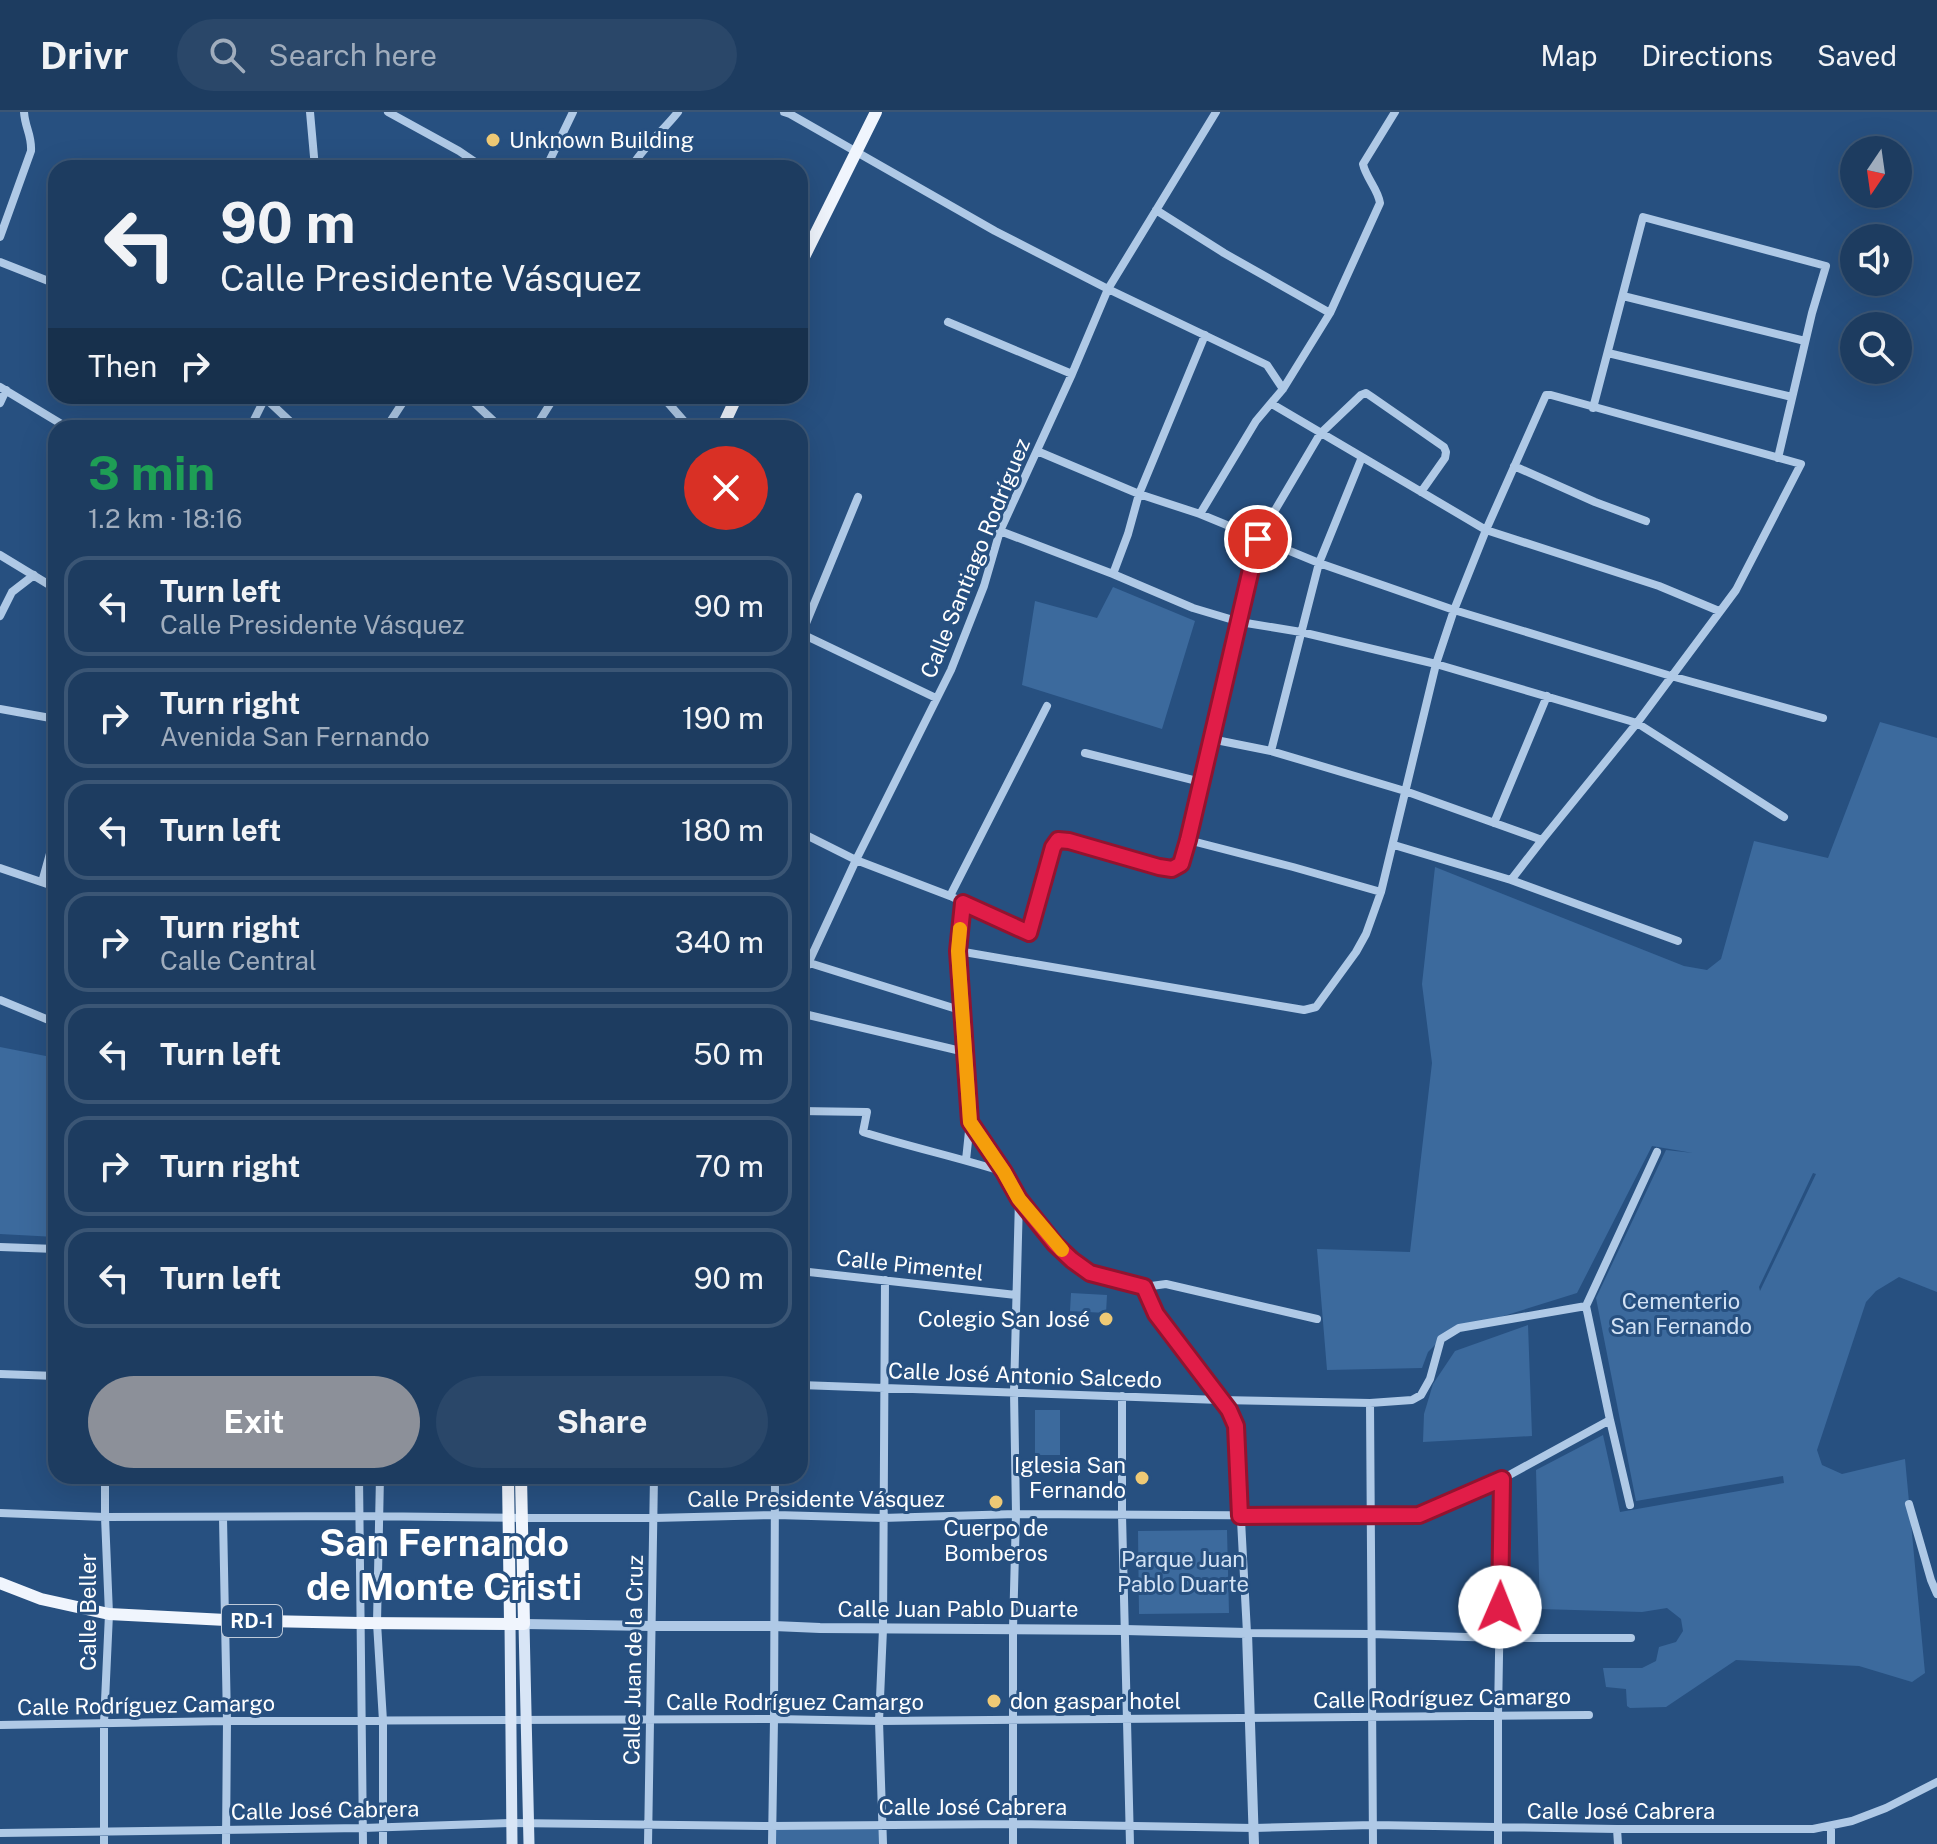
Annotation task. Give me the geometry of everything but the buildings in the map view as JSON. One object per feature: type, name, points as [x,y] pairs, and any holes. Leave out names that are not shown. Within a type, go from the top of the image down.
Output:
[{"type":"main road","points":[[808,249],[876,112]]},
{"type":"main road","points":[[508,1484],[512,1844]]},
{"type":"main road","points":[[521,1484],[529,1844]]},
{"type":"main road","name":"RD-1","points":[[0,1583],[41,1599],[109,1614],[226,1620],[524,1624]]},
{"type":"street","points":[[0,237],[31,151],[32,140],[26,128],[24,112]]},
{"type":"street","points":[[310,112],[314,160]]},
{"type":"street","points":[[388,112],[472,160]]},
{"type":"street","points":[[550,160],[573,112]]},
{"type":"street","points":[[636,160],[678,112]]},
{"type":"street","points":[[784,112],[995,231],[1267,365],[1283,389]]},
{"type":"street","name":"Calle Santiago Rodríguez","points":[[808,954],[951,670],[984,586],[1000,531],[1108,289],[1216,112]]},
{"type":"street","points":[[1200,514],[1256,421],[1283,389],[1330,313],[1380,203],[1363,164],[1395,112]]},
{"type":"street","points":[[1156,210],[1330,313]]},
{"type":"street","points":[[1593,408],[1643,217],[1826,266],[1778,458]]},
{"type":"street","points":[[0,262],[48,281]]},
{"type":"street","points":[[1623,296],[1805,341]]},
{"type":"street","points":[[948,322],[1072,374]]},
{"type":"street","points":[[1113,574],[1139,494],[1205,335]]},
{"type":"street","points":[[1608,353],[1792,397]]},
{"type":"street","points":[[0,403],[3,388],[55,420]]},
{"type":"street","points":[[808,836],[856,860],[950,896],[1029,933],[1053,847],[1058,840],[1159,867],[1172,869],[1181,864],[1258,539],[1320,434],[1366,393],[1444,447],[1445,458],[1421,492]]},
{"type":"street","points":[[958,951],[1304,1010],[1316,1007],[1366,934],[1394,845],[1436,664],[1454,610],[1546,395],[1801,464],[1736,590],[1637,723],[1511,880]]},
{"type":"street","points":[[271,404],[288,420]]},
{"type":"street","points":[[476,404],[492,420]]},
{"type":"street","points":[[669,404],[683,420]]},
{"type":"street","points":[[1272,404],[1486,530],[1659,586],[1719,611]]},
{"type":"street","points":[[1037,451],[1319,563],[1454,610],[1823,718]]},
{"type":"street","points":[[1271,751],[1319,563],[1362,457]]},
{"type":"street","points":[[1514,466],[1646,521]]},
{"type":"street","points":[[808,618],[858,497]]},
{"type":"street","points":[[1000,531],[1193,608],[1240,622],[1301,632],[1436,664],[1637,723],[1784,817]]},
{"type":"street","points":[[0,555],[48,584]]},
{"type":"street","points":[[0,616],[12,592],[34,575]]},
{"type":"street","points":[[808,638],[936,698]]},
{"type":"street","points":[[1494,823],[1547,696]]},
{"type":"street","points":[[950,896],[1047,706]]},
{"type":"street","points":[[0,709],[48,718]]},
{"type":"street","points":[[1211,739],[1271,751],[1405,791],[1542,840]]},
{"type":"street","points":[[1085,753],[1201,782]]},
{"type":"street","points":[[1188,840],[1381,892]]},
{"type":"street","points":[[1394,845],[1511,880],[1678,941]]},
{"type":"street","points":[[42,882],[48,862]]},
{"type":"street","points":[[0,868],[48,884]]},
{"type":"street","points":[[963,903],[958,951],[970,1122],[966,1160]]},
{"type":"street","points":[[808,963],[963,1011]]},
{"type":"street","points":[[0,1000],[48,1020]]},
{"type":"street","points":[[808,1015],[965,1052]]},
{"type":"street","points":[[808,1111],[867,1112],[863,1132],[1004,1172]]},
{"type":"street","points":[[970,1122],[1019,1199],[1055,1244],[1090,1273],[1144,1287],[1166,1284],[1317,1319]]},
{"type":"street","points":[[977,1163],[990,1151]]},
{"type":"street","points":[[1630,1505],[1586,1306],[1657,1152]]},
{"type":"street","points":[[1013,1844],[1014,1392],[1019,1199]]},
{"type":"street","points":[[0,1247],[48,1249]]},
{"type":"street","name":"Calle Pimentel","points":[[808,1272],[1016,1295]]},
{"type":"street","points":[[883,1844],[879,1721],[883,1629],[885,1280]]},
{"type":"street","points":[[1144,1287],[1156,1314],[1229,1410],[1236,1426],[1251,1718],[1254,1844]]},
{"type":"street","name":"Calle José Antonio Salcedo","points":[[808,1385],[1220,1400],[1370,1403],[1412,1400],[1421,1395],[1430,1379],[1441,1339],[1459,1328],[1586,1306]]},
{"type":"street","points":[[0,1374],[48,1376]]},
{"type":"street","points":[[1122,1396],[1130,1844]]},
{"type":"street","points":[[1370,1403],[1373,1844]]},
{"type":"street","name":"Calle Presidente Vásquez","points":[[0,1513],[223,1518],[1419,1515],[1502,1479],[1610,1420]]},
{"type":"street","points":[[1498,1844],[1502,1479]]},
{"type":"street","name":"Calle Beller","points":[[104,1844],[104,1723],[109,1614],[105,1484]]},
{"type":"street","points":[[359,1484],[363,1844]]},
{"type":"street","points":[[380,1484],[377,1623],[383,1721],[383,1844]]},
{"type":"street","name":"Calle Juan de la Cruz","points":[[648,1844],[654,1484]]},
{"type":"street","points":[[772,1844],[775,1484]]},
{"type":"street","points":[[1909,1504],[1937,1594]]},
{"type":"street","points":[[223,1518],[226,1844]]},
{"type":"street","name":"Calle Juan Pablo Duarte","points":[[524,1624],[1631,1638]]},
{"type":"street","name":"Calle Rodríguez Camargo","points":[[0,1725],[227,1721],[879,1721],[1589,1715]]},
{"type":"street","name":"Calle José Cabrera","points":[[0,1833],[511,1823],[1813,1829],[1852,1821],[1937,1782]]},
{"type":"street","points":[[1831,1827],[1831,1844]]},
{"type":"street","points":[[1617,1829],[1618,1844]]},
{"type":"green space","points":[[1113,587],[1195,621],[1162,729],[1022,685],[1035,601],[1097,618]]},
{"type":"green space","name":"Cementerio San Fernando","points":[[1880,722],[1937,738],[1937,1292],[1899,1277],[1876,1291],[1866,1302],[1817,1450],[1822,1465],[1842,1474],[1905,1459],[1925,1673],[1912,1682],[1859,1666],[1736,1660],[1666,1707],[1630,1708],[1627,1706],[1626,1689],[1606,1687],[1603,1668],[1642,1668],[1656,1661],[1659,1647],[1676,1642],[1683,1631],[1681,1619],[1667,1608],[1642,1612],[1540,1609],[1536,1470],[1603,1435],[1620,1512],[1784,1483],[1783,1476],[1636,1501],[1596,1298],[1666,1150],[1693,1153],[1652,1146],[1577,1293],[1446,1334],[1428,1352],[1422,1368],[1327,1370],[1317,1249],[1410,1252],[1432,1063],[1422,984],[1435,867],[1684,966],[1707,970],[1721,959],[1754,841],[1828,858]],"holes":[[[1813,1173],[1816,1174],[1760,1291],[1759,1287]]]},
{"type":"green space","points":[[0,1047],[48,1056],[48,1237],[0,1234]]},
{"type":"green space","points":[[1071,1293],[1107,1295],[1106,1313],[1070,1311]]},
{"type":"green space","points":[[1528,1325],[1532,1436],[1423,1442],[1424,1414],[1433,1384],[1455,1351]]},
{"type":"green space","points":[[1035,1410],[1060,1410],[1060,1455],[1035,1455]]},
{"type":"green space","name":"Parque Juan Pablo Duarte","points":[[1227,1530],[1229,1613],[1139,1614],[1138,1531]]},
{"type":"green space","points":[[882,1825],[883,1844],[772,1844],[772,1826]]},
{"type":"slow traffic","points":[[960,929],[958,951],[970,1122],[1019,1199],[1062,1250]]},
{"type":"place","name":"Unknown Building","points":[[493,140]]},
{"type":"place","name":"Colegio San José","points":[[1106,1319]]},
{"type":"place","name":"Iglesia San Fernando","points":[[1142,1478]]},
{"type":"place","name":"Cuerpo de Bomberos","points":[[996,1502]]},
{"type":"place","name":"don gaspar hotel","points":[[994,1701]]},
{"type":"district","name":"San Fernando de Monte Cristi","points":[[444,1565]]},
{"type":"route","points":[[1258,539],[1181,864],[1172,869],[1159,867],[1058,840],[1053,847],[1029,933],[963,903],[958,951],[970,1122],[1019,1199],[1055,1244],[1090,1273],[1144,1287],[1156,1314],[1171,1336],[1229,1410],[1236,1426],[1240,1516],[1419,1515],[1502,1479],[1500,1607]]}]
